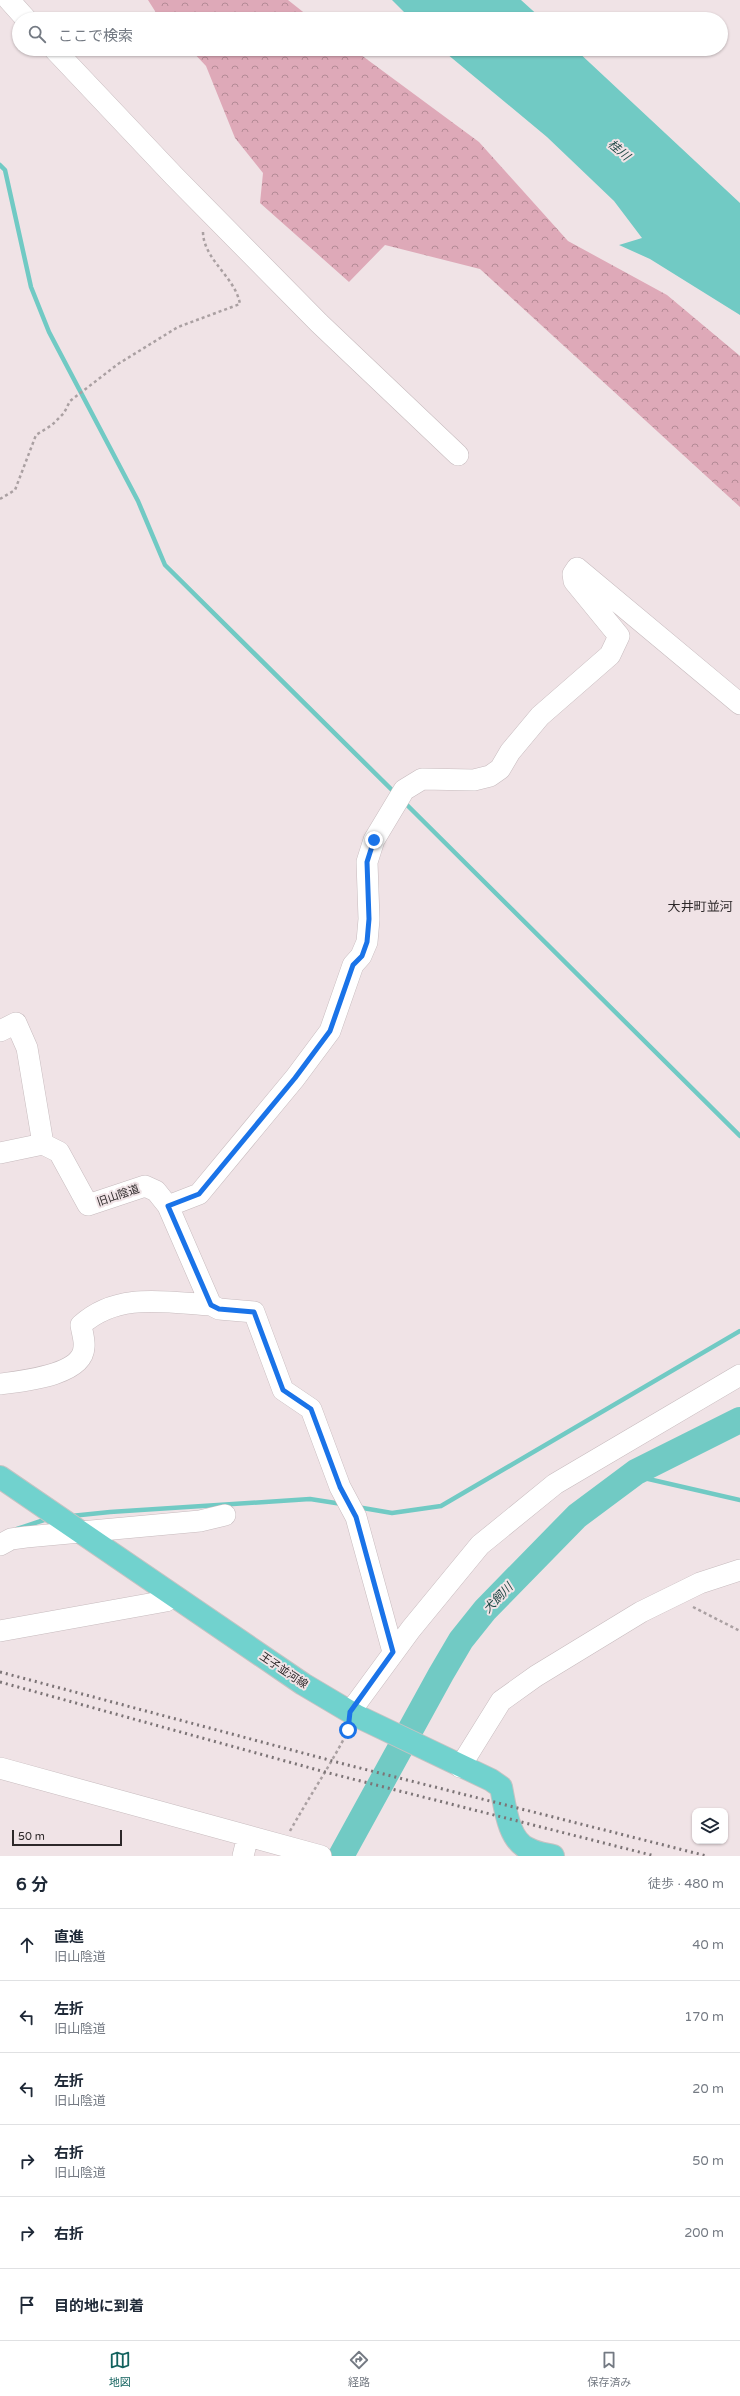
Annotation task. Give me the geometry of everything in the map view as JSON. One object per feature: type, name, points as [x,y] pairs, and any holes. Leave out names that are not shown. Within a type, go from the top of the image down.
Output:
[{"type":"main road","name":"王子並河線","points":[[0,1478],[303,1684],[353,1714],[455,1765],[491,1780],[501,1788],[508,1820],[516,1838],[527,1849],[553,1856]]},
{"type":"street","points":[[9,0],[20,12]]},
{"type":"street","points":[[61,56],[211,214],[318,323],[458,455]]},
{"type":"street","points":[[168,1206],[199,1194],[295,1078],[330,1031],[353,965],[362,956],[367,942],[369,919],[367,862],[374,840],[404,790],[422,779],[474,780],[490,776],[500,769],[510,752],[540,716],[610,655],[619,636],[574,581],[573,574],[577,568],[740,704]]},
{"type":"street","points":[[0,1031],[16,1023],[27,1048],[43,1144],[0,1153]]},
{"type":"street","name":"旧山陰道","points":[[43,1144],[59,1152],[88,1205],[145,1186],[156,1191],[168,1206],[211,1305]]},
{"type":"street","points":[[0,1384],[46,1376],[66,1369],[79,1360],[84,1348],[81,1326],[92,1315],[116,1304],[137,1300],[211,1305],[219,1309],[254,1312],[283,1390],[311,1409],[340,1487],[356,1517],[393,1652]]},
{"type":"street","points":[[353,1714],[393,1652],[480,1545],[554,1484],[740,1376]]},
{"type":"street","points":[[0,1545],[11,1539],[78,1531],[200,1521],[224,1515]]},
{"type":"street","points":[[455,1765],[501,1701],[536,1676],[641,1612],[700,1583],[740,1570]]},
{"type":"street","points":[[0,1631],[166,1601],[174,1596]]},
{"type":"street","points":[[0,1768],[312,1854]]},
{"type":"street","points":[[243,1856],[248,1836]]},
{"type":"path","points":[[0,499],[15,490],[36,435],[52,424],[64,413],[70,401],[118,364],[178,327],[240,304],[234,289],[212,258],[204,240],[203,227],[211,214]]},
{"type":"path","points":[[688,1604],[740,1632]]},
{"type":"path","points":[[287,1837],[312,1792],[333,1760],[348,1730],[353,1714]]},
{"type":"green space","points":[[148,0],[288,0],[303,12],[156,12]]},
{"type":"green space","points":[[197,56],[362,56],[479,142],[568,241],[667,295],[740,356],[740,507],[480,269],[385,245],[349,282],[260,203],[263,173],[235,138],[206,66]]},
{"type":"water","points":[[392,0],[521,0],[534,12],[404,12]]},
{"type":"water","name":"桂川","points":[[449,56],[582,56],[740,203],[740,315],[650,259],[619,245],[642,238],[614,201],[547,137]]},
{"type":"waterway","points":[[0,165],[5,170],[31,287],[49,332],[138,501],[165,565],[396,794]]},
{"type":"waterway","points":[[404,802],[740,1136]]},
{"type":"waterway","points":[[357,1507],[392,1513],[441,1506],[740,1331]]},
{"type":"waterway","name":"犬飼川","points":[[341,1856],[441,1674],[461,1640],[485,1610],[577,1516],[636,1472],[740,1420]]},
{"type":"waterway","points":[[636,1472],[644,1478],[740,1500]]},
{"type":"waterway","points":[[71,1516],[110,1512],[310,1499],[342,1504]]},
{"type":"waterway","points":[[17,1529],[50,1518]]},
{"type":"railway","points":[[0,1672],[344,1764],[707,1856]]},
{"type":"railway","points":[[0,1682],[325,1772],[655,1856]]},
{"type":"district","name":"大井町並河","points":[[700,906]]},
{"type":"route","points":[[348,1730],[350,1712],[393,1652],[356,1517],[340,1487],[311,1409],[283,1390],[254,1312],[219,1309],[211,1305],[168,1206],[199,1194],[295,1078],[330,1031],[353,965],[362,956],[367,942],[369,919],[367,862],[374,840]]}]
